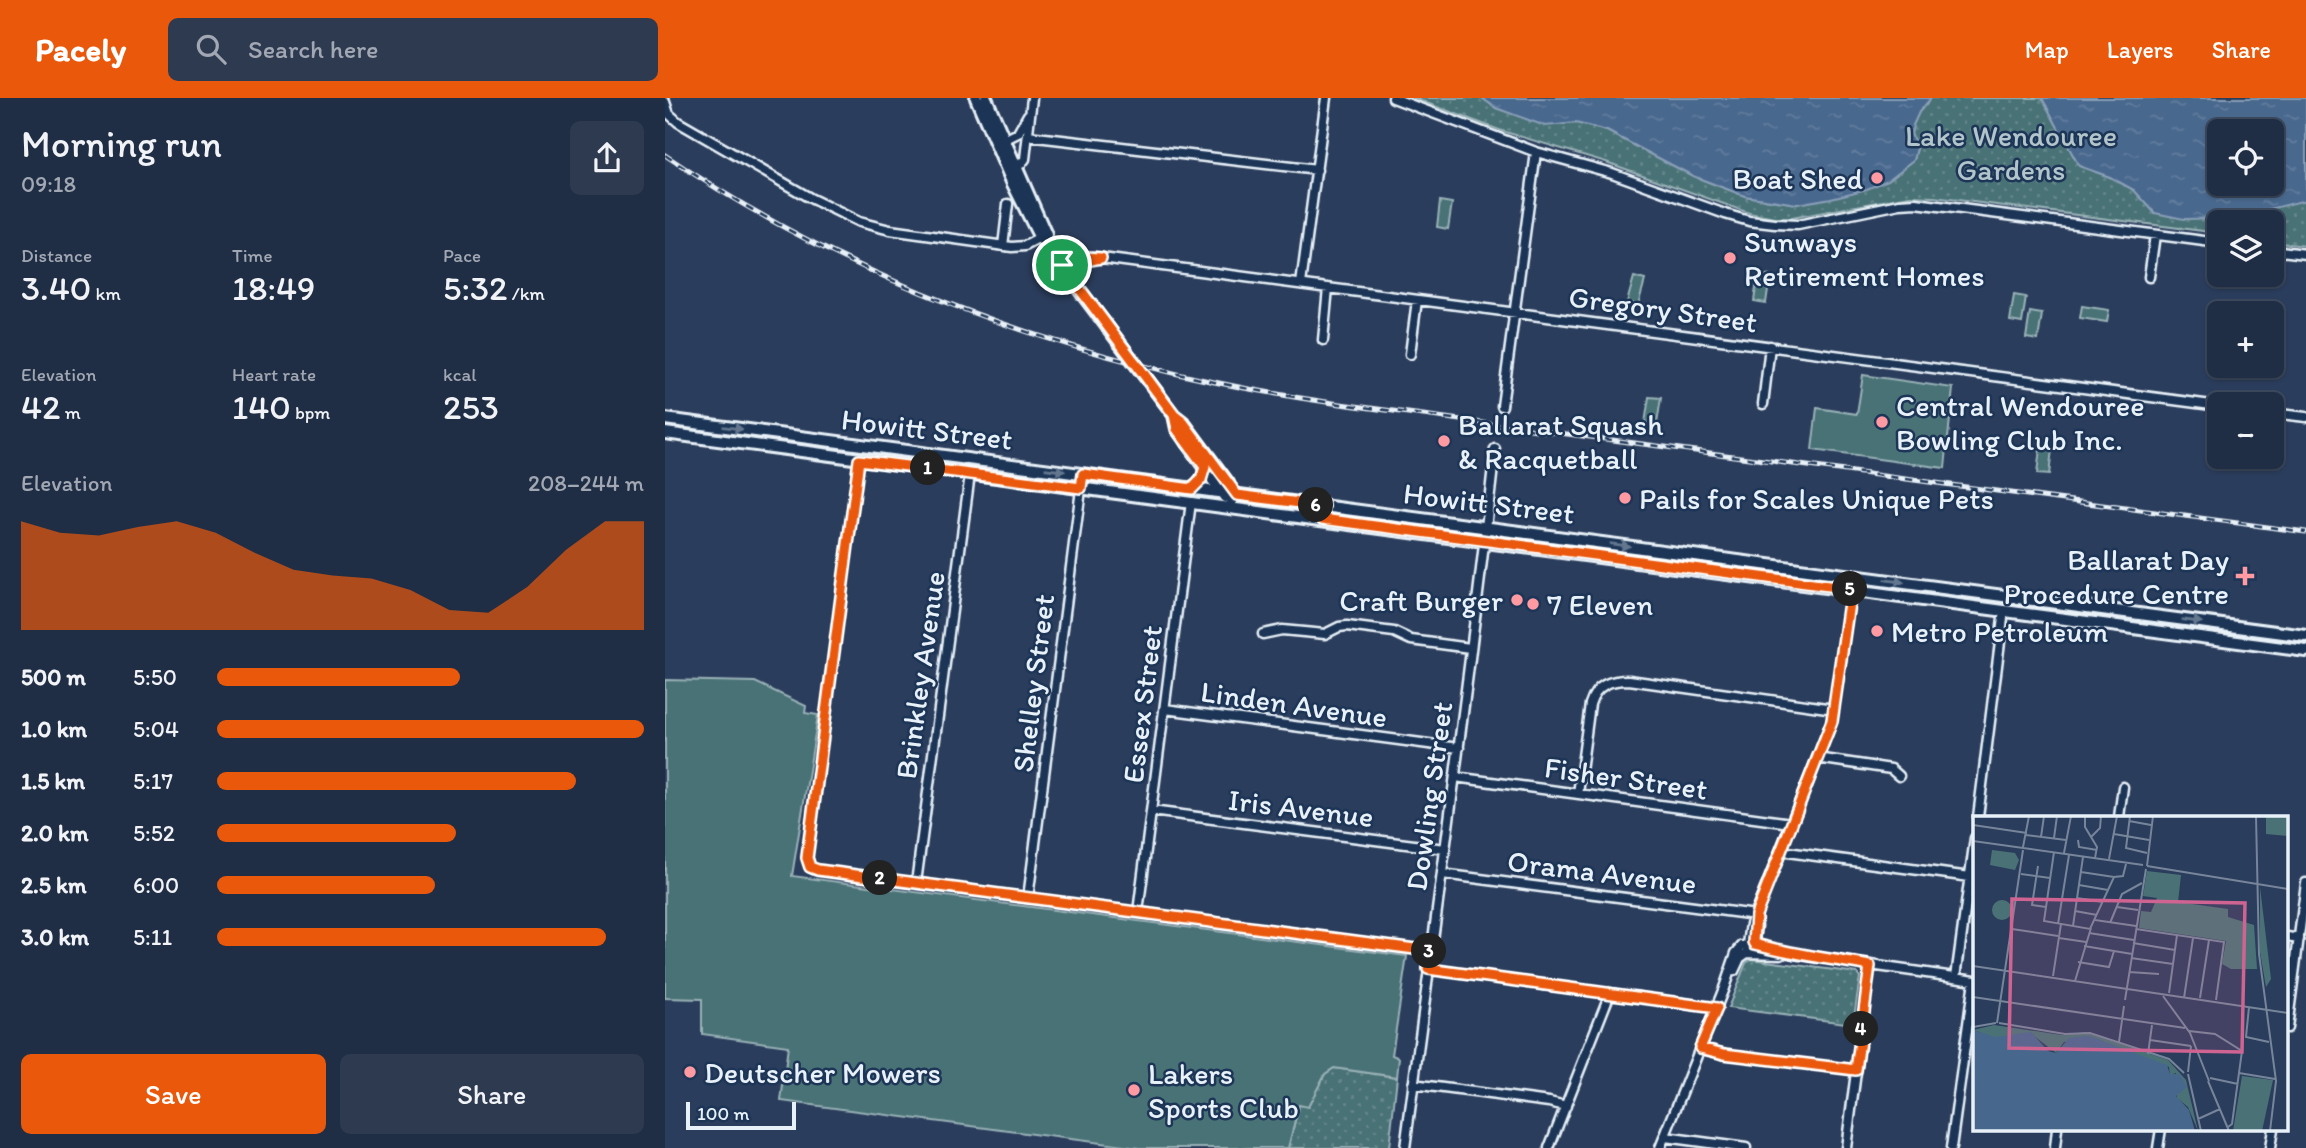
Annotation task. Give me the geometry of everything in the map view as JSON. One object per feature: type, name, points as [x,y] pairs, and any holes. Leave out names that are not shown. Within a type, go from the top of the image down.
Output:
[{"type":"main road","points":[[976,98],[1000,142]]},
{"type":"main road","points":[[986,98],[1000,142],[1040,238],[1174,415],[1183,422],[1226,488],[1228,507]]},
{"type":"main road","points":[[1010,166],[1065,269]]},
{"type":"main road","points":[[1174,415],[1177,429],[1205,467],[1226,488]]},
{"type":"main road","name":"Howitt Street","points":[[665,419],[1192,489],[1226,488],[1237,495],[2306,636]]},
{"type":"main road","name":"Howitt Street","points":[[665,433],[2306,651]]},
{"type":"main road","points":[[1322,519],[1324,506]]},
{"type":"street","points":[[1010,166],[1025,160],[1032,98]]},
{"type":"street","points":[[1301,284],[1326,98]]},
{"type":"street","points":[[1393,98],[1536,152],[1612,173],[1725,214],[1761,223],[1798,225],[1911,203],[2207,242]]},
{"type":"street","points":[[665,102],[669,114],[701,136],[851,219],[890,230],[1003,246],[1025,246],[1040,238]]},
{"type":"street","points":[[1000,142],[1018,133],[1030,108]]},
{"type":"street","points":[[1028,136],[1317,170]]},
{"type":"street","points":[[1502,406],[1536,152]]},
{"type":"street","points":[[1003,246],[1008,204]]},
{"type":"street","points":[[2149,278],[2155,235]]},
{"type":"street","points":[[2284,251],[2306,254]]},
{"type":"street","name":"Gregory Street","points":[[1065,269],[1079,257],[1101,258],[2207,404]]},
{"type":"street","points":[[1323,340],[1328,288]]},
{"type":"street","points":[[1410,354],[1417,300]]},
{"type":"street","points":[[1763,404],[1770,346]]},
{"type":"street","points":[[2284,414],[2306,417]]},
{"type":"street","name":"Dowling Street","points":[[1405,1148],[1459,748],[1495,449]]},
{"type":"street","points":[[859,460],[807,858],[809,865],[818,870],[1430,951]]},
{"type":"street","points":[[1192,489],[1201,480],[1205,467]]},
{"type":"street","name":"Brinkley Avenue","points":[[916,883],[970,474]]},
{"type":"street","name":"Shelley Street","points":[[1028,898],[1083,474]]},
{"type":"street","points":[[1228,507],[1237,495]]},
{"type":"street","name":"Essex Street","points":[[1138,912],[1191,502]]},
{"type":"street","points":[[1751,947],[1756,915],[1831,724],[1853,576]]},
{"type":"street","points":[[1978,816],[2004,610]]},
{"type":"street","points":[[1263,634],[1282,630],[1325,634],[1339,626],[1347,625],[1394,632],[1411,640],[1470,648]]},
{"type":"street","points":[[1579,794],[1590,704],[1595,692],[1611,681],[1629,680],[1834,709]]},
{"type":"street","name":"Linden Avenue","points":[[1165,709],[1459,748]]},
{"type":"street","points":[[1817,758],[1891,769],[1899,776]]},
{"type":"street","name":"Fisher Street","points":[[1455,778],[1791,823]]},
{"type":"street","points":[[2119,816],[2123,787]]},
{"type":"street","name":"Iris Avenue","points":[[1151,811],[1445,849]]},
{"type":"street","points":[[1780,851],[1970,877]]},
{"type":"street","points":[[1956,977],[1972,895],[1970,877],[1973,854]]},
{"type":"street","name":"Orama Avenue","points":[[1442,874],[1756,915]]},
{"type":"street","points":[[2289,1013],[2306,883]]},
{"type":"street","points":[[2289,937],[2299,939]]},
{"type":"street","points":[[1660,1148],[1717,1008],[1736,953],[1741,947],[1973,980]]},
{"type":"street","points":[[1846,1148],[1870,966]]},
{"type":"street","points":[[1428,969],[1717,1008]]},
{"type":"street","points":[[1549,1148],[1610,993]]},
{"type":"street","points":[[1951,1148],[1973,994]]},
{"type":"street","points":[[1700,1048],[1724,1054],[1856,1070]]},
{"type":"street","points":[[1413,1084],[1566,1106]]},
{"type":"street","points":[[2055,1148],[2057,1130]]},
{"type":"street","points":[[2158,1148],[2161,1130]]},
{"type":"street","points":[[2270,1148],[2273,1130]]},
{"type":"street","points":[[1665,1137],[1746,1148]]},
{"type":"green space","name":"Lake Wendouree Gardens","points":[[1413,98],[1482,98],[1496,108],[1545,125],[1576,123],[1607,131],[1693,176],[1745,196],[1797,204],[1888,180],[1914,160],[1917,148],[1911,134],[1913,125],[1919,112],[1931,98],[2042,98],[2079,166],[2110,177],[2134,190],[2155,213],[2306,200],[2306,246],[2284,243],[2284,210],[2207,210],[2207,231],[1910,196],[1792,218],[1774,218],[1749,213],[1606,162],[1502,131]]},
{"type":"green space","points":[[1440,201],[1452,203],[1448,229],[1437,227]]},
{"type":"green space","points":[[1758,275],[1770,276],[1766,303],[1754,301]]},
{"type":"green space","points":[[1634,277],[1645,280],[1638,305],[1627,302]]},
{"type":"green space","points":[[2014,295],[2026,297],[2022,323],[2010,321]]},
{"type":"green space","points":[[2082,306],[2109,310],[2107,322],[2080,318]]},
{"type":"green space","points":[[2030,312],[2042,314],[2038,340],[2026,338]]},
{"type":"green space","name":"Central Wendouree Bowling Club Inc.","points":[[1863,375],[1953,388],[1945,468],[1812,450],[1817,408],[1857,414]]},
{"type":"green space","points":[[1649,397],[1661,398],[1657,424],[1645,423]]},
{"type":"green space","points":[[2040,448],[2052,449],[2049,475],[2037,474]]},
{"type":"green space","points":[[665,680],[755,682],[806,706],[805,713],[818,715],[792,876],[1407,956],[1392,1055],[1399,1058],[1397,1077],[1334,1068],[1325,1074],[1308,1107],[1299,1105],[1288,1148],[1139,1148],[781,1101],[788,1046],[702,1034],[702,999],[665,998]]},
{"type":"green space","points":[[1751,959],[1857,973],[1860,977],[1853,1024],[1728,1008],[1746,963]]},
{"type":"green space","points":[[1334,1068],[1397,1077],[1389,1148],[1288,1148],[1299,1105],[1325,1074]]},
{"type":"water","points":[[1482,98],[1931,98],[1919,112],[1913,125],[1911,134],[1917,148],[1914,160],[1888,180],[1867,189],[1797,204],[1745,196],[1693,176],[1607,131],[1576,123],[1545,126],[1496,108]]},
{"type":"water","points":[[2042,98],[2306,98],[2306,200],[2266,210],[2207,210],[2207,219],[2184,219],[2155,213],[2134,190],[2110,177],[2079,166]]},
{"type":"railway","points":[[665,155],[742,204],[821,247],[902,284],[985,317],[1069,345],[1156,369],[1333,403],[2306,532]]},
{"type":"place","name":"Boat Shed","points":[[1877,178]]},
{"type":"place","name":"Sunways Retirement Homes","points":[[1730,258]]},
{"type":"place","name":"Central Wendouree Bowling Club Inc.","points":[[1882,422]]},
{"type":"place","name":"Ballarat Squash & Racquetball","points":[[1444,441]]},
{"type":"place","name":"Pails for Scales Unique Pets","points":[[1625,498]]},
{"type":"place","name":"Ballarat Day Procedure Centre","points":[[2245,576]]},
{"type":"place","name":"Craft Burger","points":[[1517,600]]},
{"type":"place","name":"7 Eleven","points":[[1533,604]]},
{"type":"place","name":"Metro Petroleum","points":[[1877,631]]},
{"type":"place","name":"Deutscher Mowers","points":[[690,1072]]},
{"type":"place","name":"Lakers Sports Club","points":[[1134,1090]]},
{"type":"route","points":[[1062,265],[1079,257],[1101,258],[1085,261],[1067,272],[1138,366],[1174,415],[1183,422],[1237,495],[1324,506],[1322,519],[1851,589],[1832,721],[1756,915],[1754,942],[1794,954],[1870,966],[1856,1070],[1724,1054],[1700,1048],[1717,1008],[1428,969],[1430,951],[810,867],[807,858],[859,460],[1081,488],[1083,474],[1192,489],[1202,476],[1205,467],[1177,429],[1174,415],[1100,317],[1062,265]]}]
